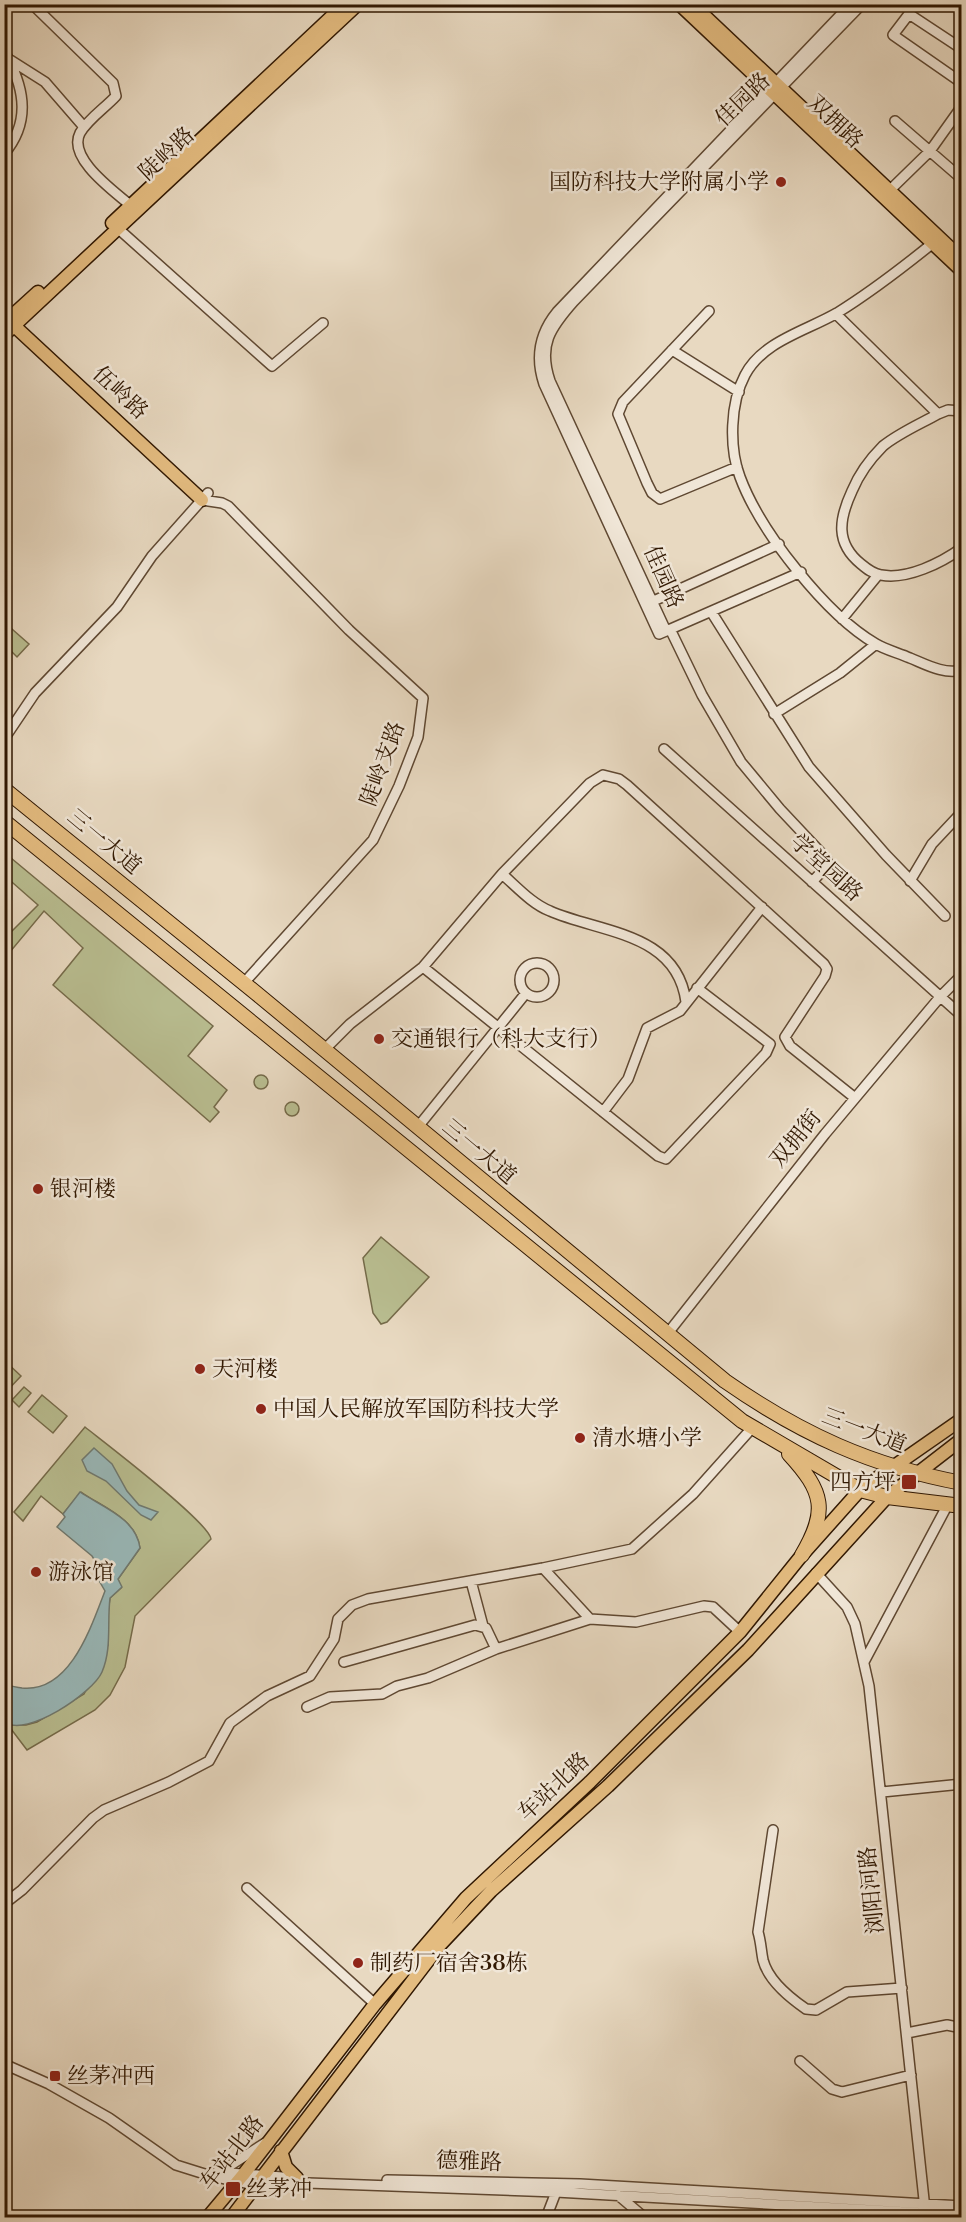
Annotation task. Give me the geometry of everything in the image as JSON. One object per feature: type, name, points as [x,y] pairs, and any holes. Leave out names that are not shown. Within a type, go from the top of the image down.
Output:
[{"type":"highway","name":"三一大道","points":[[4,789],[725,1381],[774,1415],[814,1437],[892,1466],[962,1483]]},
{"type":"highway","name":"三一大道","points":[[4,822],[592,1298],[704,1393],[752,1428],[860,1490],[887,1497],[962,1506]]},
{"type":"highway","points":[[782,1446],[801,1468],[817,1494],[820,1513],[818,1528],[802,1555]]},
{"type":"main road","name":"陡岭路","points":[[115,225],[130,205],[345,4]]},
{"type":"main road","name":"陡岭路","points":[[4,335],[11,319],[358,4]]},
{"type":"main road","name":"双拥路","points":[[679,4],[962,259]]},
{"type":"main road","name":"双拥路","points":[[693,4],[776,90],[962,271]]},
{"type":"main road","name":"伍岭路","points":[[11,319],[203,495]]},
{"type":"main road","name":"车站北路","points":[[207,2217],[240,2179],[375,2004],[466,1898],[590,1782],[740,1632],[802,1555],[860,1490],[962,1419]]},
{"type":"main road","name":"车站北路","points":[[231,2217],[440,1945],[491,1891],[608,1786],[748,1650],[887,1497],[962,1439]]},
{"type":"main road","points":[[280,2151],[286,2167],[297,2178]]},
{"type":"street","points":[[32,4],[114,83],[116,96],[84,127],[77,143],[79,153],[94,174],[130,205]]},
{"type":"street","name":"佳园路","points":[[776,90],[852,4]]},
{"type":"street","name":"佳园路","points":[[812,882],[826,867],[827,859],[780,809],[741,762],[711,712],[668,630],[650,603],[544,384],[539,369],[540,345],[546,326],[557,312],[862,4]]},
{"type":"street","points":[[962,49],[909,14],[893,36],[962,84]]},
{"type":"street","points":[[6,57],[45,82],[84,127]]},
{"type":"street","points":[[4,154],[18,133],[24,113],[22,90],[6,57]]},
{"type":"street","points":[[889,191],[930,151],[962,106]]},
{"type":"street","points":[[895,122],[962,179]]},
{"type":"street","points":[[115,225],[272,366],[323,323]]},
{"type":"street","points":[[933,243],[879,286],[836,314],[764,352],[745,376],[739,392],[733,438],[737,467],[749,498],[779,544],[819,597],[842,619],[876,644],[931,666],[960,672]]},
{"type":"street","points":[[709,311],[618,410],[620,422],[652,493],[660,499],[737,467]]},
{"type":"street","points":[[836,314],[938,414]]},
{"type":"street","points":[[672,350],[739,392]]},
{"type":"street","points":[[962,411],[948,410],[938,414],[895,438],[873,456],[857,478],[842,512],[840,525],[847,549],[852,556],[878,575],[899,575],[920,569],[940,562],[962,548]]},
{"type":"street","points":[[4,730],[27,696],[113,604],[159,542],[203,495]]},
{"type":"street","points":[[4,739],[35,693],[117,607],[152,556],[203,495]]},
{"type":"street","name":"陡岭支路","points":[[203,495],[228,506],[349,630],[423,698],[418,737],[399,786],[373,840],[243,984]]},
{"type":"street","points":[[650,603],[779,544]]},
{"type":"street","points":[[668,630],[712,613],[801,572]]},
{"type":"street","points":[[842,619],[878,575]]},
{"type":"street","points":[[712,613],[808,767],[945,916]]},
{"type":"street","points":[[774,714],[840,674],[876,644]]},
{"type":"street","name":"学堂园路","points":[[664,749],[962,1016]]},
{"type":"street","points":[[324,1050],[350,1024],[423,967],[502,874],[590,783],[603,775],[619,779],[627,785],[814,954],[827,969],[825,976],[787,1031],[787,1041]]},
{"type":"street","points":[[910,880],[932,844],[962,812]]},
{"type":"street","points":[[502,874],[550,912],[625,934],[647,945],[679,978],[684,987],[686,1002]]},
{"type":"street","points":[[603,1112],[628,1079],[646,1028],[651,1023],[677,1014],[762,907]]},
{"type":"street","points":[[423,967],[658,1156],[666,1159],[766,1053],[770,1044]]},
{"type":"street","name":"双拥街","points":[[668,1333],[855,1098],[940,997],[962,975]]},
{"type":"street","points":[[697,988],[770,1044],[787,1041],[855,1098]]},
{"type":"street","points":[[417,1128],[526,993]]},
{"type":"street","points":[[4,1904],[22,1890],[93,1818],[104,1810],[169,1782],[209,1761],[230,1723],[267,1696],[310,1676],[334,1639],[338,1619],[352,1605],[368,1599],[543,1568],[632,1548],[693,1494],[752,1428]]},
{"type":"street","points":[[864,1662],[947,1506]]},
{"type":"street","points":[[543,1568],[590,1619]]},
{"type":"street","name":"浏阳河路","points":[[816,1573],[846,1607],[855,1624],[864,1662],[882,1792],[925,2212]]},
{"type":"street","points":[[471,1581],[483,1626],[488,1630],[496,1649]]},
{"type":"street","points":[[307,1707],[330,1697],[382,1694],[397,1686],[428,1678],[496,1649],[590,1619],[636,1623],[704,1606],[713,1607],[740,1632]]},
{"type":"street","points":[[344,1662],[483,1626]]},
{"type":"street","points":[[882,1792],[962,1784]]},
{"type":"street","points":[[773,1830],[758,1932],[763,1945],[763,1960],[772,1977],[806,2009],[816,2010],[847,1992],[902,1988]]},
{"type":"street","points":[[247,1888],[375,2004]]},
{"type":"street","points":[[907,2033],[947,2025],[962,2028]]},
{"type":"street","name":"德雅路","points":[[4,2058],[52,2080],[112,2114],[178,2161],[240,2179]]},
{"type":"street","points":[[800,2061],[832,2088],[842,2092],[911,2075]]},
{"type":"street","name":"德雅路","points":[[4,2064],[49,2084],[109,2118],[176,2165],[240,2179],[556,2192],[925,2212],[962,2206]]},
{"type":"street","points":[[220,2172],[269,2140]]},
{"type":"street","name":"德雅路","points":[[258,2181],[297,2178],[580,2184],[925,2212]]},
{"type":"street","points":[[546,2217],[556,2192]]},
{"type":"street","points":[[618,2195],[645,2217]]},
{"type":"street","points":[[925,2212],[962,2215]]},
{"type":"green space","points":[[4,622],[29,644],[17,657],[5,645]]},
{"type":"green space","points":[[5,853],[213,1026],[188,1056],[227,1090],[214,1107],[219,1112],[210,1122],[53,985],[83,948],[44,911],[5,958],[5,938],[38,905],[5,876]]},
{"type":"green space","points":[[261,1075],[266,1077],[268,1082],[266,1087],[261,1089],[256,1087],[254,1082],[256,1077]]},
{"type":"green space","points":[[292,1102],[297,1104],[299,1109],[297,1114],[292,1116],[287,1114],[285,1109],[287,1104]]},
{"type":"green space","points":[[381,1237],[429,1277],[387,1322],[381,1324],[373,1313],[363,1258]]},
{"type":"green space","points":[[5,1361],[21,1376],[6,1392],[5,1391]]},
{"type":"green space","points":[[24,1387],[31,1393],[19,1407],[12,1400]]},
{"type":"green space","points":[[42,1395],[67,1416],[53,1433],[28,1412]]},
{"type":"green space","points":[[85,1427],[176,1500],[206,1530],[211,1539],[135,1616],[125,1667],[110,1695],[95,1710],[27,1750],[8,1725],[26,1725],[37,1722],[84,1694],[108,1645],[107,1621],[110,1598],[121,1588],[118,1579],[140,1548],[132,1529],[125,1521],[81,1492],[63,1514],[41,1496],[23,1521],[14,1512]]},
{"type":"water","points":[[94,1448],[112,1464],[127,1491],[139,1505],[158,1512],[151,1520],[141,1515],[106,1481],[87,1471],[82,1460]]},
{"type":"water","points":[[80,1492],[125,1521],[137,1538],[140,1548],[118,1579],[122,1587],[110,1598],[109,1636],[105,1663],[96,1681],[58,1711],[28,1724],[15,1725],[5,1722],[5,1683],[22,1688],[39,1687],[53,1680],[66,1669],[85,1639],[105,1591],[97,1577],[99,1567],[92,1556],[57,1527],[65,1517],[63,1514]]},
{"type":"place","name":"国防科技大学附属小学","points":[[781,182]]},
{"type":"place","name":"交通银行（科大支行）","points":[[379,1039]]},
{"type":"place","name":"银河楼","points":[[38,1189]]},
{"type":"place","name":"天河楼","points":[[200,1369]]},
{"type":"place","name":"中国人民解放军国防科技大学","points":[[261,1409]]},
{"type":"place","name":"清水塘小学","points":[[580,1438]]},
{"type":"place","name":"四方坪","points":[[909,1482]]},
{"type":"place","name":"游泳馆","points":[[36,1572]]},
{"type":"place","name":"制药厂宿舍38栋","points":[[358,1963]]},
{"type":"place","name":"丝茅冲西","points":[[55,2076]]},
{"type":"place","name":"丝茅冲","points":[[233,2189]]}]
